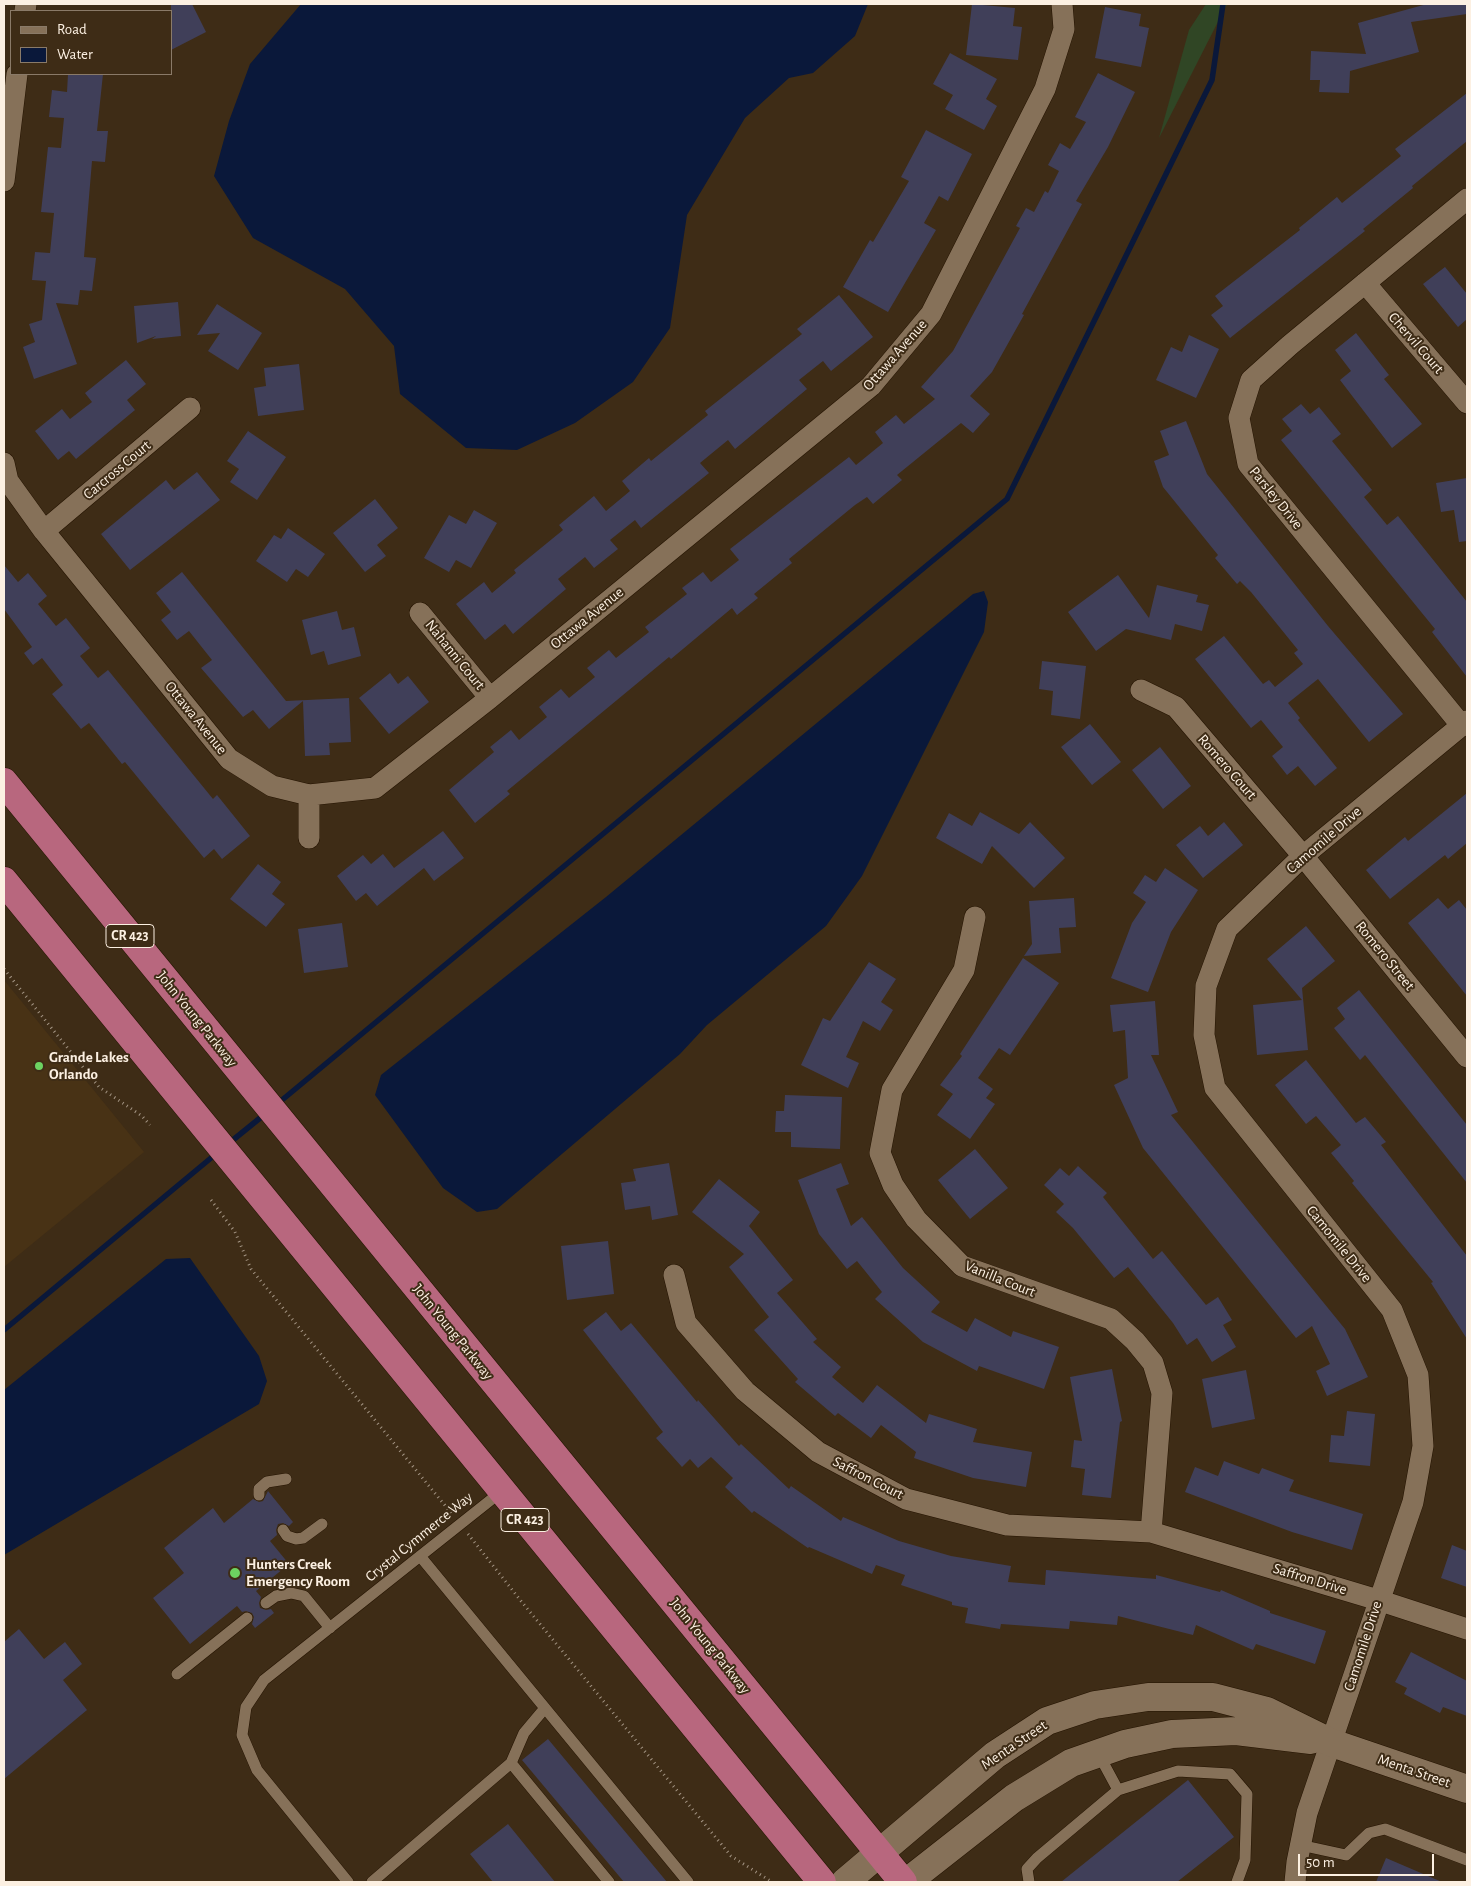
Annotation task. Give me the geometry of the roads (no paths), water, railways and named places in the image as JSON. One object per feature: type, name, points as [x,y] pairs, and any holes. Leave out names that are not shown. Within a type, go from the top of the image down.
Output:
[{"type":"highway","name":"John Young Parkway","points":[[4,782],[903,1882]]},
{"type":"highway","name":"CR 423","points":[[4,881],[822,1882]]},
{"type":"street","name":"Ottawa Avenue","points":[[4,463],[8,481],[44,531],[229,759],[272,786],[309,795],[375,788],[490,698],[871,386],[931,314],[1045,89],[1064,29],[1062,4]]},
{"type":"street","points":[[4,181],[17,75]]},
{"type":"street","name":"Parsley Drive","points":[[1464,723],[1248,464],[1238,418],[1251,380],[1290,345],[1467,199]]},
{"type":"street","name":"Chervil Court","points":[[1364,283],[1467,403]]},
{"type":"street","name":"Carcross Court","points":[[44,531],[190,408]]},
{"type":"street","name":"Nahanni Court","points":[[420,613],[490,698]]},
{"type":"street","name":"Romero Court","points":[[1141,690],[1176,707],[1303,856]]},
{"type":"street","name":"Camomile Drive","points":[[1295,1882],[1307,1813],[1332,1743],[1378,1600],[1413,1502],[1423,1446],[1418,1375],[1392,1310],[1215,1088],[1204,1035],[1206,986],[1227,929],[1303,856],[1464,723]]},
{"type":"street","points":[[309,795],[309,838]]},
{"type":"street","name":"Romero Street","points":[[1303,856],[1467,1057]]},
{"type":"street","name":"Vanilla Court","points":[[975,917],[964,970],[892,1090],[880,1153],[893,1184],[916,1219],[962,1266],[1111,1319],[1135,1341],[1153,1363],[1162,1394],[1151,1532]]},
{"type":"street","name":"Saffron Court","points":[[674,1275],[686,1323],[745,1391],[818,1452],[906,1499],[1007,1525],[1151,1532]]},
{"type":"street","name":"Saffron Drive","points":[[1151,1532],[1378,1600],[1467,1629]]},
{"type":"street","name":"Menta Street","points":[[845,1882],[878,1852],[995,1755],[1047,1721],[1095,1705],[1148,1697],[1213,1697],[1267,1711],[1332,1743],[1467,1789]]},
{"type":"street","name":"Menta Street","points":[[907,1882],[1014,1798],[1071,1763],[1125,1744],[1172,1734],[1236,1732],[1332,1743]]},
{"type":"lane","points":[[259,1495],[259,1488],[267,1482],[286,1479]]},
{"type":"lane","name":"Crystal Cymmerce Way","points":[[348,1882],[257,1770],[242,1735],[246,1708],[264,1680],[502,1491]]},
{"type":"lane","points":[[283,1530],[287,1536],[296,1539],[303,1538],[322,1524]]},
{"type":"lane","points":[[420,1556],[688,1882]]},
{"type":"lane","points":[[266,1603],[276,1596],[291,1592],[304,1596],[330,1628]]},
{"type":"lane","points":[[177,1674],[247,1618]]},
{"type":"lane","points":[[372,1882],[512,1764],[524,1733],[545,1708]]},
{"type":"lane","points":[[1098,1753],[1118,1790]]},
{"type":"lane","points":[[512,1764],[610,1882]]},
{"type":"lane","points":[[1029,1882],[1027,1869],[1037,1858],[1118,1790],[1178,1771],[1230,1774],[1247,1794],[1245,1860],[1237,1882]]},
{"type":"lane","points":[[1300,1846],[1346,1855],[1369,1833],[1385,1829],[1467,1860]]},
{"type":"water","points":[[301,4],[868,4],[855,36],[813,73],[789,78],[745,118],[687,215],[670,328],[633,382],[575,423],[517,450],[466,448],[400,394],[394,346],[345,289],[253,238],[214,176],[229,121],[250,64]]},
{"type":"water","points":[[984,591],[988,602],[984,632],[862,876],[826,926],[707,1025],[680,1054],[497,1209],[477,1212],[443,1188],[375,1095],[381,1075],[606,897],[973,594]]},
{"type":"water","points":[[190,1258],[259,1356],[267,1381],[259,1404],[4,1555],[4,1390],[166,1259]]},
{"type":"waterway","points":[[276,1105],[1007,499],[1212,80],[1223,4]]},
{"type":"waterway","points":[[228,1144],[265,1114]]},
{"type":"waterway","points":[[4,1330],[217,1153]]},
{"type":"place","name":"Grande Lakes Orlando","points":[[39,1066]]},
{"type":"place","name":"Hunters Creek Emergency Room","points":[[235,1573]]}]
